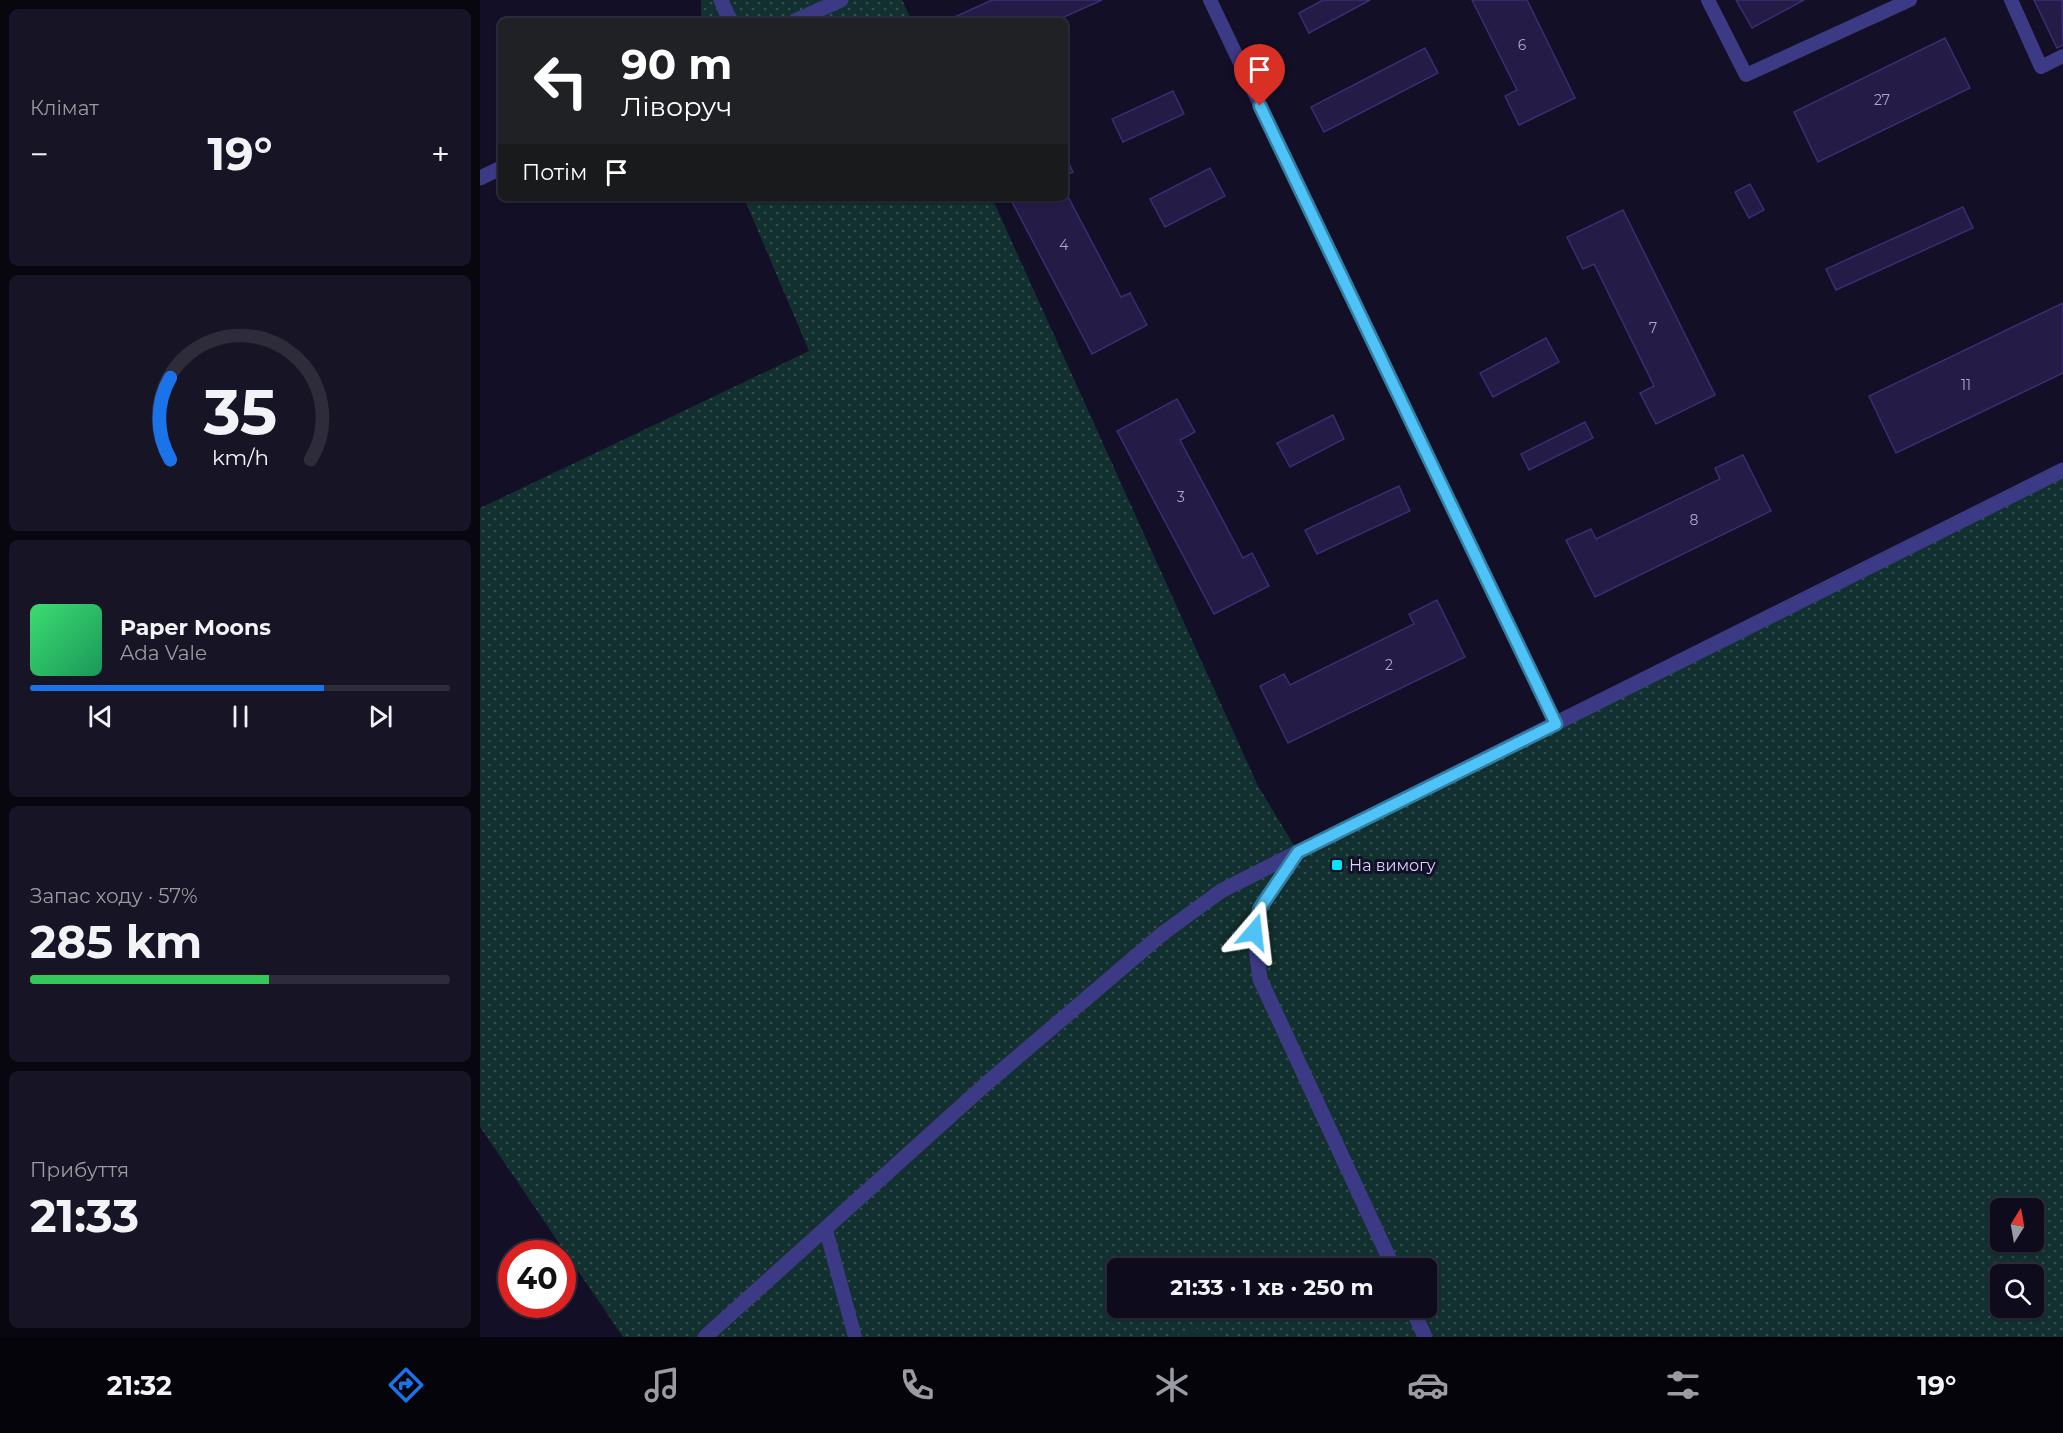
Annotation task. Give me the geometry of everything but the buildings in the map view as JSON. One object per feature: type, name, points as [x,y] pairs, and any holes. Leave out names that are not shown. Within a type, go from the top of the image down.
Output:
[{"type":"street","points":[[721,0],[729,18]]},
{"type":"street","points":[[802,18],[841,0]]},
{"type":"street","points":[[480,178],[498,169]]},
{"type":"street","points":[[705,1337],[987,1083],[1162,934],[1221,891],[2063,470]]},
{"type":"street","points":[[1298,852],[1260,908],[1254,932],[1260,979],[1389,1258]]},
{"type":"street","points":[[1416,1318],[1425,1337]]},
{"type":"lane","points":[[1210,0],[1556,724]]},
{"type":"lane","points":[[1708,0],[1746,75],[1910,0]]},
{"type":"lane","points":[[2011,0],[2041,67],[2063,56]]},
{"type":"lane","points":[[826,1230],[855,1337]]},
{"type":"green space","points":[[701,0],[902,0],[911,18],[701,18]]},
{"type":"green space","points":[[745,201],[993,201],[1258,786],[1298,852],[2063,470],[2063,1337],[623,1337],[576,1268],[576,1240],[557,1240],[480,1127],[480,508],[809,351]]},
{"type":"green space","points":[[1185,1326],[1211,1332],[1218,1337],[1177,1337]]},
{"type":"place","name":"На вимогу","points":[[1337,865]]},
{"type":"route","points":[[1254,932],[1260,908],[1298,852],[1556,724],[1260,106]]}]
